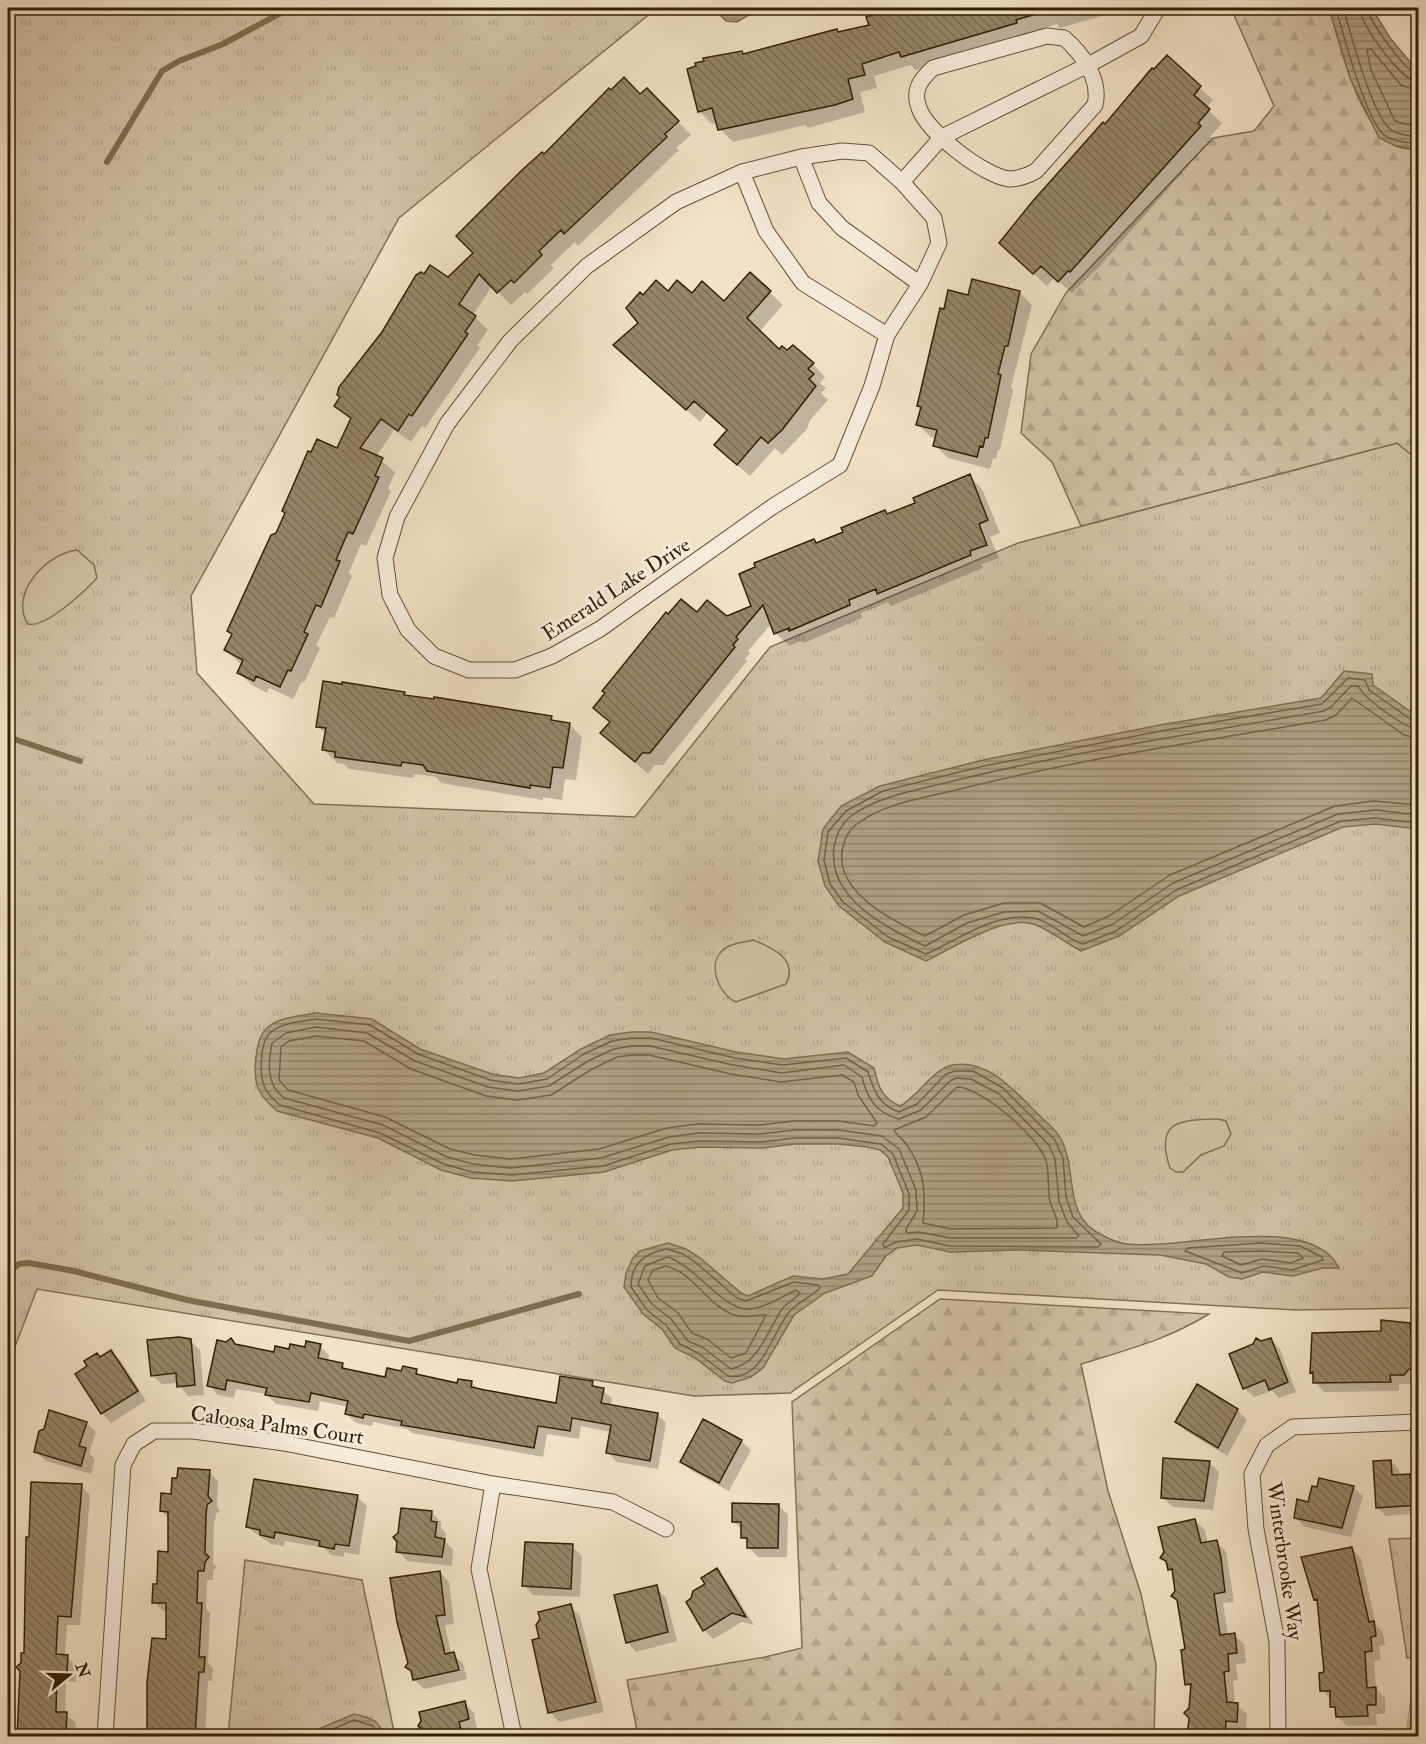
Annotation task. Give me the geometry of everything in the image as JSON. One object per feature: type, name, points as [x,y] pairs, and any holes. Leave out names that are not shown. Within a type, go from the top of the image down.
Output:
[{"type":"street","points":[[902,182],[942,137],[1088,66],[1141,36],[1158,8]]},
{"type":"street","points":[[1047,36],[1064,38],[1088,66],[1096,86],[1095,105],[1035,171],[1024,177],[1010,179],[995,176],[979,168],[942,137],[919,109],[916,93],[921,79],[933,68],[1047,36]]},
{"type":"street","name":"Emerald Lake Drive","points":[[842,151],[869,153],[902,182],[934,218],[939,243],[920,284],[887,335],[872,386],[840,465],[772,507],[600,629],[552,656],[515,670],[469,670],[434,656],[408,630],[390,595],[385,558],[397,517],[447,423],[510,341],[587,266],[676,202],[742,172],[801,157],[842,151]]},
{"type":"street","points":[[801,157],[819,203],[842,228],[920,284]]},
{"type":"street","points":[[742,172],[766,231],[803,283],[887,335]]},
{"type":"street","name":"Winterbrooke Way","points":[[1278,1737],[1277,1642],[1256,1529],[1252,1474],[1267,1444],[1293,1427],[1419,1422]]},
{"type":"street","name":"Caloosa Palms Court","points":[[105,1737],[123,1465],[134,1444],[154,1431],[193,1431],[284,1443],[493,1484],[613,1502],[666,1529]]},
{"type":"street","points":[[493,1484],[479,1569],[514,1737]]},
{"type":"green space","points":[[8,8],[657,8],[399,218],[191,596],[197,673],[314,804],[635,817],[770,647],[1018,543],[1397,443],[1418,460],[1418,1308],[1296,1310],[938,1290],[790,1393],[694,1396],[37,1289],[10,1360],[8,1394]]},
{"type":"green space","points":[[1231,8],[1329,8],[1345,63],[1361,104],[1371,122],[1396,146],[1418,150],[1418,460],[1397,443],[1081,526],[1052,462],[1021,433],[1031,354],[1066,293],[1213,138],[1254,131],[1274,106]]},
{"type":"green space","points":[[77,550],[94,565],[97,578],[54,615],[36,624],[28,624],[23,612],[23,600],[34,576],[54,558]]},
{"type":"green space","points":[[753,940],[781,955],[789,968],[789,975],[786,984],[736,1002],[720,986],[715,964],[725,948]]},
{"type":"green space","points":[[1218,1119],[1226,1121],[1231,1134],[1224,1146],[1201,1155],[1183,1172],[1176,1172],[1170,1168],[1165,1140],[1168,1132],[1182,1122]]},
{"type":"green space","points":[[940,1299],[1209,1314],[1161,1338],[1081,1364],[1108,1491],[1141,1594],[1156,1664],[1154,1736],[638,1736],[627,1680],[765,1657],[802,1648],[792,1402]]},
{"type":"green space","points":[[1418,1538],[1418,1657],[1407,1658],[1389,1539]]},
{"type":"green space","points":[[245,1560],[362,1580],[395,1736],[228,1736]]},
{"type":"water","points":[[690,8],[761,8],[737,22],[726,21],[718,13],[692,11]]},
{"type":"water","points":[[1329,8],[1372,8],[1390,38],[1418,71],[1418,150],[1396,146],[1379,138],[1350,78]]},
{"type":"water","points":[[1344,671],[1372,674],[1373,685],[1418,717],[1418,829],[1375,824],[1343,827],[1179,896],[1119,936],[1081,951],[1036,925],[1023,923],[1010,924],[979,934],[926,961],[885,942],[839,906],[825,886],[818,861],[823,829],[841,806],[880,786],[983,760],[1160,725],[1321,698]]},
{"type":"water","points":[[316,1013],[372,1019],[420,1049],[492,1074],[519,1078],[544,1073],[581,1049],[610,1035],[631,1032],[651,1032],[736,1052],[784,1059],[848,1052],[874,1068],[877,1081],[885,1096],[900,1106],[945,1068],[966,1064],[979,1067],[1012,1088],[1059,1136],[1066,1152],[1076,1205],[1081,1217],[1089,1227],[1102,1235],[1114,1241],[1150,1245],[1242,1237],[1273,1237],[1301,1241],[1324,1251],[1339,1268],[1323,1268],[1293,1276],[1263,1272],[1242,1279],[1229,1277],[1206,1264],[1160,1255],[1019,1250],[950,1252],[917,1245],[897,1248],[886,1256],[872,1276],[825,1293],[794,1315],[763,1368],[751,1377],[732,1383],[725,1381],[695,1358],[675,1348],[662,1329],[643,1314],[624,1287],[626,1273],[633,1258],[640,1251],[668,1243],[686,1249],[699,1257],[741,1293],[748,1296],[793,1276],[823,1279],[848,1274],[903,1208],[903,1193],[888,1157],[880,1150],[838,1144],[795,1144],[761,1148],[700,1147],[672,1150],[604,1172],[512,1181],[471,1178],[441,1170],[378,1138],[277,1111],[267,1101],[259,1090],[256,1076],[257,1049],[263,1033],[277,1021]]},
{"type":"water","points":[[354,1714],[377,1723],[383,1736],[302,1736]]},
{"type":"building","points":[[879,8],[1045,8],[1046,11],[1016,20],[1017,23],[901,57],[899,52],[862,64],[865,75],[848,79],[853,99],[835,105],[718,130],[712,108],[698,112],[687,69],[696,66],[695,63],[704,61],[703,58],[742,51],[743,54],[837,29],[838,32],[869,25],[866,17],[881,12]]},
{"type":"building","points":[[1167,55],[1201,86],[1194,95],[1210,109],[1198,123],[1201,126],[1070,272],[1068,271],[1058,282],[1041,266],[1033,274],[999,243],[1103,122],[1105,124],[1152,68],[1154,69]]},
{"type":"building","points":[[624,77],[640,94],[647,88],[679,121],[665,134],[667,137],[564,234],[561,230],[539,251],[542,255],[514,283],[511,280],[497,293],[479,274],[459,304],[476,316],[465,332],[468,334],[412,416],[409,414],[398,431],[381,419],[360,448],[383,458],[375,476],[379,477],[353,534],[348,532],[336,560],[340,561],[321,607],[316,605],[304,632],[308,634],[291,671],[288,670],[280,687],[256,676],[254,681],[237,673],[243,660],[224,650],[232,634],[227,631],[271,535],[276,533],[285,513],[282,511],[308,451],[311,452],[317,439],[337,448],[351,418],[334,406],[340,397],[337,395],[339,387],[382,332],[416,275],[421,272],[424,274],[430,265],[448,277],[473,253],[456,236],[521,171],[542,152],[544,154],[609,88],[611,90]]},
{"type":"building","points":[[750,272],[771,291],[747,318],[779,349],[782,346],[787,350],[793,345],[814,363],[808,369],[814,374],[809,379],[816,386],[782,430],[768,443],[761,437],[737,465],[714,445],[727,430],[694,401],[686,410],[613,345],[638,323],[626,308],[640,292],[643,295],[656,280],[668,291],[677,280],[692,293],[702,281],[724,301]]},
{"type":"building","points":[[972,279],[1020,291],[1008,346],[1005,346],[998,374],[1001,375],[988,438],[985,438],[983,447],[980,446],[977,457],[933,446],[937,430],[916,425],[921,407],[917,406],[940,308],[944,309],[948,290],[968,295]]},
{"type":"building","points":[[970,474],[988,520],[979,524],[987,545],[970,551],[971,555],[877,594],[876,589],[849,600],[850,605],[789,631],[789,628],[774,634],[763,605],[736,637],[738,639],[733,645],[735,647],[650,753],[642,753],[635,762],[600,733],[610,722],[593,708],[605,693],[602,691],[666,612],[668,614],[681,599],[697,612],[707,600],[727,616],[751,606],[739,574],[755,567],[754,563],[814,539],[816,543],[843,532],[841,528],[885,510],[887,514],[915,503],[913,498]]},
{"type":"building","points":[[323,681],[342,684],[342,682],[405,692],[404,695],[434,699],[434,697],[552,716],[551,720],[570,723],[563,768],[553,767],[550,788],[530,785],[530,788],[427,771],[423,765],[402,762],[401,766],[335,757],[335,752],[322,750],[326,728],[316,727]]},
{"type":"building","points":[[1381,1320],[1410,1323],[1411,1335],[1415,1335],[1416,1369],[1409,1369],[1404,1375],[1390,1375],[1391,1382],[1313,1383],[1313,1372],[1310,1373],[1312,1333],[1381,1331]]},
{"type":"building","points":[[179,1337],[191,1339],[195,1385],[177,1387],[176,1373],[151,1376],[147,1340]]},
{"type":"building","points":[[231,1338],[235,1344],[274,1352],[275,1346],[289,1349],[290,1344],[305,1347],[306,1341],[321,1344],[318,1358],[343,1363],[342,1368],[385,1377],[387,1368],[401,1371],[403,1366],[417,1369],[416,1374],[457,1383],[458,1379],[472,1381],[471,1387],[556,1403],[560,1376],[593,1381],[592,1386],[604,1388],[601,1403],[658,1413],[650,1461],[606,1453],[611,1425],[572,1418],[570,1431],[538,1426],[534,1448],[401,1425],[402,1421],[364,1414],[363,1418],[345,1414],[348,1401],[311,1393],[309,1402],[265,1395],[267,1388],[227,1380],[225,1390],[207,1386],[217,1340],[226,1342]]},
{"type":"building","points":[[1256,1338],[1261,1341],[1271,1338],[1288,1382],[1269,1390],[1265,1380],[1243,1389],[1229,1354],[1253,1344]]},
{"type":"building","points":[[111,1350],[138,1391],[101,1414],[75,1374],[87,1366],[84,1361],[97,1353],[100,1357]]},
{"type":"building","points":[[1197,1384],[1238,1409],[1218,1448],[1175,1422]]},
{"type":"building","points":[[49,1410],[87,1422],[79,1446],[86,1448],[81,1466],[34,1452],[39,1431],[44,1429]]},
{"type":"building","points":[[703,1419],[742,1440],[719,1483],[680,1462]]},
{"type":"building","points":[[1163,1458],[1210,1461],[1204,1501],[1161,1498]]},
{"type":"building","points":[[1391,1460],[1392,1475],[1410,1474],[1410,1478],[1417,1478],[1419,1505],[1376,1508],[1373,1461]]},
{"type":"building","points":[[178,1468],[210,1470],[208,1496],[212,1501],[207,1505],[205,1553],[209,1557],[205,1562],[204,1571],[198,1571],[197,1603],[202,1603],[199,1657],[205,1657],[204,1672],[199,1672],[195,1737],[147,1737],[147,1682],[152,1638],[166,1639],[166,1603],[152,1603],[153,1584],[157,1584],[158,1551],[168,1552],[168,1512],[160,1511],[161,1493],[171,1494],[172,1478],[177,1478]]},
{"type":"building","points":[[1319,1478],[1354,1486],[1342,1528],[1294,1518],[1297,1499],[1308,1502],[1312,1486],[1317,1487]]},
{"type":"building","points":[[254,1479],[358,1495],[349,1546],[335,1544],[334,1549],[319,1546],[320,1541],[275,1532],[274,1538],[260,1535],[260,1530],[246,1527]]},
{"type":"building","points":[[31,1482],[82,1484],[71,1617],[58,1616],[56,1654],[68,1655],[67,1673],[57,1673],[56,1712],[67,1712],[66,1731],[51,1730],[51,1737],[17,1737],[20,1671],[16,1667],[21,1663],[21,1653],[24,1653],[26,1537],[29,1537]]},
{"type":"building","points":[[732,1503],[779,1504],[778,1548],[747,1548],[747,1538],[741,1538],[741,1522],[732,1522]]},
{"type":"building","points":[[401,1508],[432,1511],[431,1521],[437,1522],[435,1537],[445,1539],[442,1557],[396,1552],[397,1542],[393,1537],[398,1533]]},
{"type":"building","points":[[1195,1519],[1201,1543],[1217,1540],[1221,1558],[1225,1592],[1214,1594],[1220,1635],[1235,1633],[1237,1653],[1228,1654],[1229,1671],[1224,1672],[1227,1702],[1238,1703],[1237,1722],[1226,1721],[1225,1737],[1187,1737],[1189,1718],[1184,1713],[1189,1708],[1191,1684],[1185,1685],[1181,1650],[1185,1649],[1177,1600],[1171,1596],[1175,1591],[1172,1569],[1168,1570],[1166,1561],[1160,1558],[1164,1552],[1158,1527]]},
{"type":"building","points":[[525,1542],[573,1544],[571,1589],[522,1586]]},
{"type":"building","points":[[1352,1547],[1369,1622],[1374,1621],[1376,1636],[1371,1637],[1372,1651],[1365,1652],[1367,1688],[1376,1687],[1376,1705],[1367,1705],[1368,1716],[1336,1717],[1335,1707],[1330,1707],[1330,1691],[1320,1691],[1319,1673],[1324,1672],[1317,1599],[1314,1600],[1301,1557]]},
{"type":"building","points":[[717,1568],[746,1617],[732,1613],[703,1631],[686,1602],[691,1598],[693,1591],[705,1584],[701,1578]]},
{"type":"building","points":[[440,1571],[445,1615],[436,1616],[445,1654],[454,1652],[459,1670],[413,1680],[411,1671],[405,1667],[408,1663],[397,1622],[390,1578]]},
{"type":"building","points":[[657,1585],[668,1632],[626,1643],[614,1595]]},
{"type":"building","points":[[571,1604],[596,1702],[548,1713],[532,1640],[539,1638],[536,1625],[540,1619],[538,1612]]},
{"type":"building","points":[[465,1701],[469,1719],[459,1722],[463,1737],[425,1737],[423,1730],[418,1726],[421,1721],[419,1712]]},
{"type":"waterway","points":[[107,162],[162,71],[179,61],[223,44],[290,8]]},
{"type":"waterway","points":[[8,737],[80,761]]},
{"type":"waterway","points":[[8,1272],[19,1264],[29,1263],[74,1271],[187,1300],[409,1341],[579,1294]]}]
